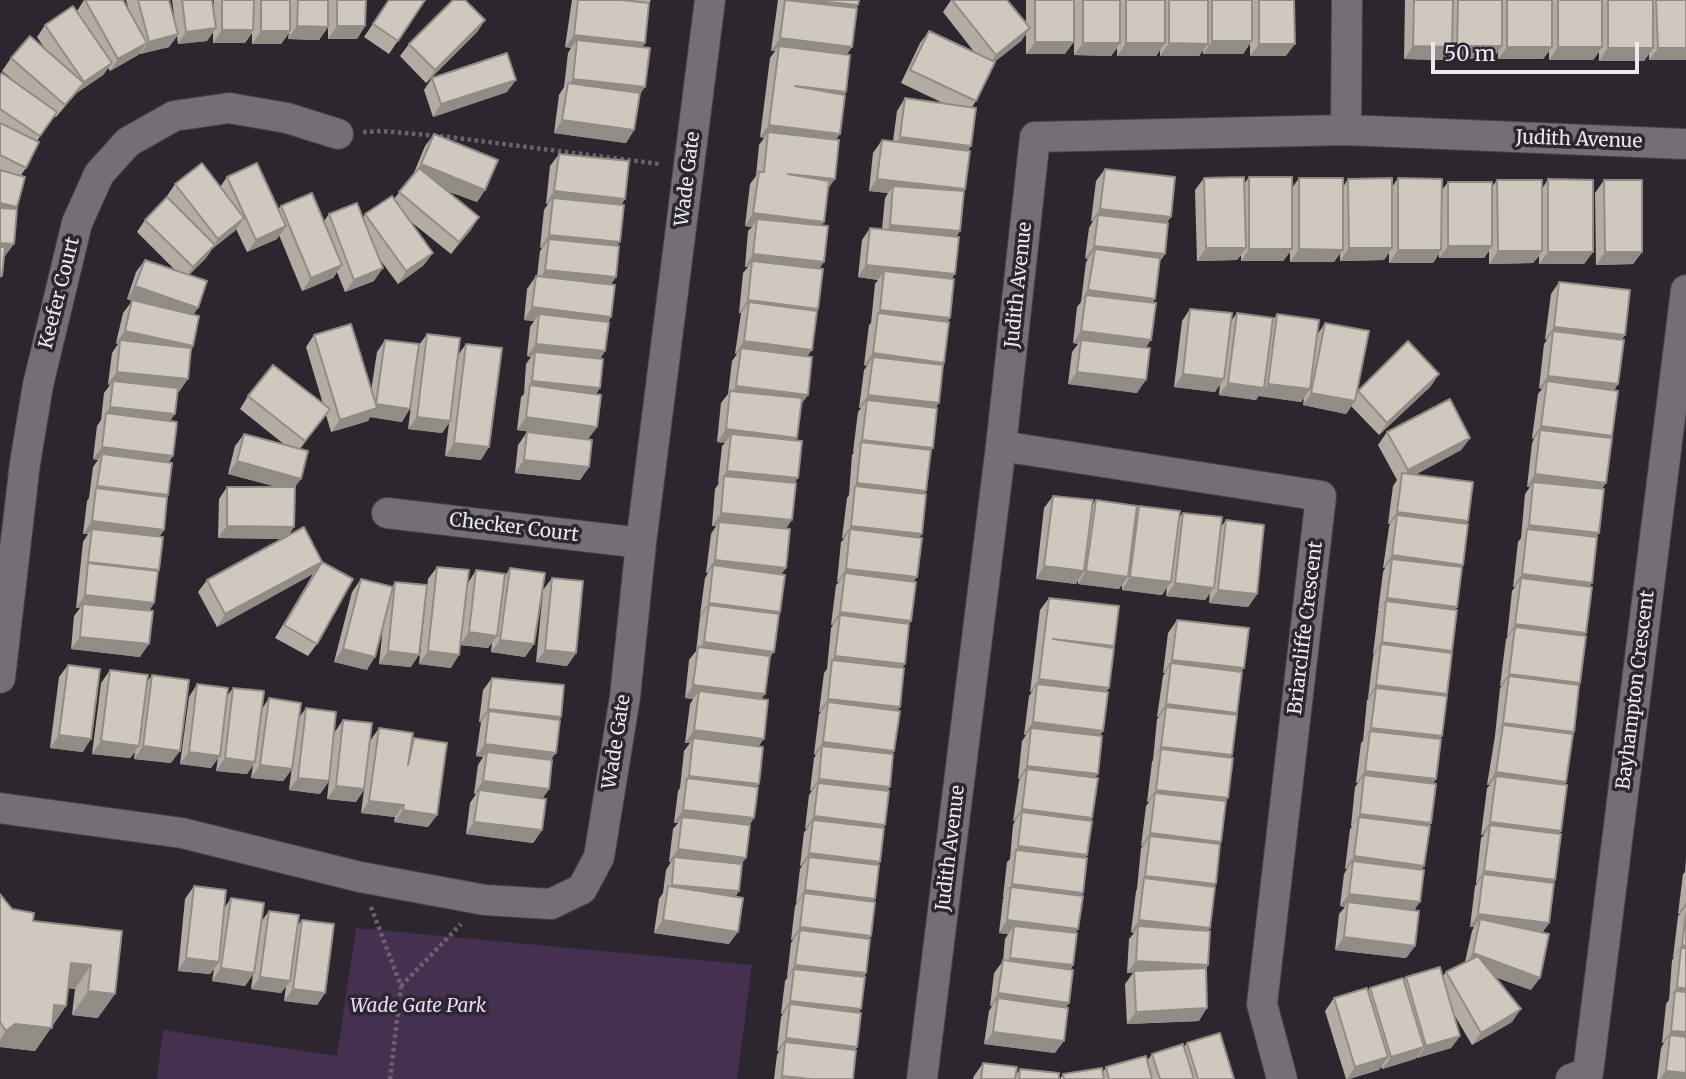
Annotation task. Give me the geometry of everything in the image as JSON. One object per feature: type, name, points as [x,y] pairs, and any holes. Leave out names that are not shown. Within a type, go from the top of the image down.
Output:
[{"type":"street","name":"Wade Gate","points":[[0,808],[182,833],[360,877],[485,900],[551,904],[582,889],[598,857],[625,697],[641,543],[710,0]]},
{"type":"street","points":[[1346,130],[1347,0]]},
{"type":"street","name":"Keefer Court","points":[[0,678],[25,463],[38,386],[77,223],[99,174],[128,142],[174,116],[229,108],[287,118],[338,134]]},
{"type":"street","name":"Judith Avenue","points":[[922,1079],[1001,446],[1035,137],[1346,130],[1686,144]]},
{"type":"street","name":"Bayhampton Crescent","points":[[1571,1079],[1588,1073],[1686,290]]},
{"type":"street","name":"Briarcliffe Crescent","points":[[1001,446],[1321,496],[1262,1004],[1282,1079]]},
{"type":"street","name":"Checker Court","points":[[387,513],[641,543]]},
{"type":"path","points":[[338,134],[382,131],[449,137],[690,167]]},
{"type":"path","points":[[360,877],[401,986],[390,1079]]},
{"type":"path","points":[[401,986],[485,900]]},
{"type":"green space","name":"Wade Gate Park","points":[[356,928],[752,965],[737,1079],[157,1079],[163,1030],[337,1056]]},
{"type":"building","points":[[85,0],[123,0],[147,43],[118,59]]},
{"type":"building","points":[[138,0],[169,0],[178,34],[149,42]]},
{"type":"building","points":[[182,0],[212,0],[216,28],[186,32]]},
{"type":"building","points":[[222,0],[254,0],[253,30],[222,30]]},
{"type":"building","points":[[261,0],[290,0],[290,31],[261,31]]},
{"type":"building","points":[[298,0],[328,0],[328,27],[297,26]]},
{"type":"building","points":[[337,0],[366,0],[365,26],[337,26]]},
{"type":"building","points":[[389,0],[425,0],[398,41],[373,24]]},
{"type":"building","points":[[453,0],[465,0],[485,20],[435,70],[409,44]]},
{"type":"building","points":[[578,0],[649,3],[645,43],[574,35]]},
{"type":"building","points":[[785,0],[857,8],[852,47],[780,38]]},
{"type":"building","points":[[807,0],[859,0],[858,5]]},
{"type":"building","points":[[952,0],[1007,0],[1030,28],[996,55]]},
{"type":"building","points":[[1035,0],[1074,0],[1074,42],[1035,42]]},
{"type":"building","points":[[1083,0],[1120,0],[1120,43],[1083,43]]},
{"type":"building","points":[[1126,0],[1165,0],[1165,43],[1126,43]]},
{"type":"building","points":[[1169,0],[1208,0],[1208,44],[1169,43]]},
{"type":"building","points":[[1212,0],[1252,0],[1252,41],[1212,41]]},
{"type":"building","points":[[1259,0],[1294,0],[1295,44],[1259,44]]},
{"type":"building","points":[[1414,0],[1453,0],[1452,47],[1413,46]]},
{"type":"building","points":[[1458,0],[1502,0],[1502,46],[1457,46]]},
{"type":"building","points":[[1507,0],[1552,0],[1552,47],[1507,47]]},
{"type":"building","points":[[1558,0],[1602,0],[1602,47],[1558,47]]},
{"type":"building","points":[[1608,0],[1653,0],[1653,48],[1608,48]]},
{"type":"building","points":[[1656,0],[1686,0],[1686,48],[1658,48]]},
{"type":"building","points":[[73,6],[112,63],[84,82],[45,25]]},
{"type":"building","points":[[929,31],[995,62],[976,101],[910,70]]},
{"type":"building","points":[[30,36],[84,83],[65,105],[11,58]]},
{"type":"building","points":[[577,40],[650,48],[645,87],[573,79]]},
{"type":"building","points":[[779,46],[850,55],[846,92],[795,86],[845,95],[840,134],[769,125]]},
{"type":"building","points":[[507,53],[516,80],[441,104],[432,78]]},
{"type":"building","points":[[2,73],[57,112],[40,136],[0,109]]},
{"type":"building","points":[[568,83],[640,93],[634,130],[562,120]]},
{"type":"building","points":[[905,98],[976,108],[971,146],[900,137]]},
{"type":"building","points":[[0,123],[39,142],[26,168],[0,155]]},
{"type":"building","points":[[768,132],[839,140],[835,179],[788,174],[829,181],[824,222],[753,213],[759,172],[764,172]]},
{"type":"building","points":[[434,134],[498,160],[485,190],[421,164]]},
{"type":"building","points":[[882,140],[970,151],[965,189],[877,179]]},
{"type":"building","points":[[559,154],[629,161],[625,199],[554,191]]},
{"type":"building","points":[[202,163],[244,218],[218,239],[175,184]]},
{"type":"building","points":[[257,163],[286,226],[256,240],[227,177]]},
{"type":"building","points":[[419,168],[479,217],[459,242],[399,192]]},
{"type":"building","points":[[1105,169],[1175,177],[1171,217],[1100,209]]},
{"type":"building","points":[[0,170],[25,177],[17,207],[0,203]]},
{"type":"building","points":[[1244,177],[1246,248],[1206,248],[1204,178]]},
{"type":"building","points":[[1249,177],[1292,177],[1292,249],[1249,249]]},
{"type":"building","points":[[1299,178],[1343,178],[1343,250],[1299,249]]},
{"type":"building","points":[[1392,178],[1392,248],[1349,248],[1348,179]]},
{"type":"building","points":[[1398,178],[1442,179],[1441,250],[1398,250]]},
{"type":"building","points":[[1548,179],[1593,180],[1593,252],[1548,252]]},
{"type":"building","points":[[1497,180],[1542,180],[1542,251],[1498,251]]},
{"type":"building","points":[[1604,180],[1642,180],[1642,252],[1605,252]]},
{"type":"building","points":[[1448,182],[1492,182],[1492,246],[1448,246]]},
{"type":"building","points":[[893,186],[964,191],[960,231],[890,225]]},
{"type":"building","points":[[312,193],[342,265],[311,278],[281,206]]},
{"type":"building","points":[[392,196],[433,253],[406,271],[365,214]]},
{"type":"building","points":[[167,197],[215,245],[193,267],[145,220]]},
{"type":"building","points":[[553,198],[624,205],[620,242],[549,235]]},
{"type":"building","points":[[357,203],[383,268],[354,280],[329,214]]},
{"type":"building","points":[[0,208],[17,209],[14,244],[0,243]]},
{"type":"building","points":[[1098,215],[1168,223],[1165,254],[1094,246]]},
{"type":"building","points":[[757,219],[828,226],[824,262],[753,254]]},
{"type":"building","points":[[870,228],[959,237],[955,274],[866,265]]},
{"type":"building","points":[[549,239],[619,246],[616,277],[545,270]]},
{"type":"building","points":[[0,247],[5,247],[2,276],[0,276]]},
{"type":"building","points":[[1095,249],[1160,258],[1155,299],[1088,290]]},
{"type":"building","points":[[145,260],[207,281],[198,308],[135,286]]},
{"type":"building","points":[[752,261],[823,269],[818,309],[748,300]]},
{"type":"building","points":[[884,271],[954,279],[950,318],[880,310]]},
{"type":"building","points":[[536,276],[615,285],[611,317],[532,307]]},
{"type":"building","points":[[1559,282],[1630,290],[1625,335],[1554,327]]},
{"type":"building","points":[[1086,295],[1156,303],[1151,340],[1081,331]]},
{"type":"building","points":[[132,300],[199,316],[193,346],[125,331]]},
{"type":"building","points":[[749,302],[817,311],[812,350],[744,341]]},
{"type":"building","points":[[1190,309],[1232,313],[1224,379],[1183,374]]},
{"type":"building","points":[[878,313],[949,322],[944,363],[873,353]]},
{"type":"building","points":[[1237,313],[1273,318],[1264,388],[1228,383]]},
{"type":"building","points":[[539,314],[609,322],[605,351],[536,344]]},
{"type":"building","points":[[1277,314],[1319,320],[1310,389],[1268,384]]},
{"type":"building","points":[[1325,323],[1369,331],[1355,401],[1311,393]]},
{"type":"building","points":[[351,324],[377,408],[340,420],[314,335]]},
{"type":"building","points":[[1553,331],[1624,340],[1618,384],[1548,376]]},
{"type":"building","points":[[427,334],[460,338],[450,421],[417,417]]},
{"type":"building","points":[[120,340],[191,348],[188,379],[117,372]]},
{"type":"building","points":[[385,340],[419,344],[410,409],[376,404]]},
{"type":"building","points":[[1081,340],[1150,348],[1146,380],[1077,372]]},
{"type":"building","points":[[1408,341],[1439,374],[1387,423],[1358,391]]},
{"type":"building","points":[[466,344],[502,348],[489,447],[454,443]]},
{"type":"building","points":[[741,348],[812,357],[808,395],[736,386]]},
{"type":"building","points":[[535,352],[603,359],[600,388],[532,381]]},
{"type":"building","points":[[873,357],[943,365],[939,403],[868,395]]},
{"type":"building","points":[[273,365],[330,409],[305,441],[248,396]]},
{"type":"building","points":[[113,381],[178,388],[175,414],[110,407]]},
{"type":"building","points":[[1547,381],[1618,391],[1612,436],[1541,426]]},
{"type":"building","points":[[530,385],[601,395],[597,427],[526,417]]},
{"type":"building","points":[[730,391],[802,398],[797,438],[726,429]]},
{"type":"building","points":[[1450,399],[1470,438],[1408,470],[1387,432]]},
{"type":"building","points":[[867,400],[937,408],[933,448],[862,440]]},
{"type":"building","points":[[106,413],[177,422],[173,456],[102,447]]},
{"type":"building","points":[[1540,430],[1612,438],[1606,483],[1535,474]]},
{"type":"building","points":[[527,432],[592,440],[589,467],[524,460]]},
{"type":"building","points":[[244,434],[308,451],[301,479],[237,461]]},
{"type":"building","points":[[731,434],[802,441],[798,478],[727,471]]},
{"type":"building","points":[[861,442],[931,450],[926,491],[857,483]]},
{"type":"building","points":[[102,454],[172,463],[168,495],[97,486]]},
{"type":"building","points":[[1402,473],[1473,482],[1468,521],[1397,512]]},
{"type":"building","points":[[724,476],[796,483],[792,520],[721,513]]},
{"type":"building","points":[[1533,482],[1604,489],[1599,533],[1529,525]]},
{"type":"building","points":[[855,486],[926,494],[922,534],[851,526]]},
{"type":"building","points":[[227,487],[295,487],[294,527],[227,526]]},
{"type":"building","points":[[96,488],[167,497],[164,530],[92,521]]},
{"type":"building","points":[[1053,496],[1093,500],[1084,571],[1044,566]]},
{"type":"building","points":[[1096,500],[1137,506],[1128,577],[1086,571]]},
{"type":"building","points":[[1139,506],[1180,511],[1171,582],[1130,577]]},
{"type":"building","points":[[1183,513],[1222,517],[1214,588],[1175,583]]},
{"type":"building","points":[[1397,515],[1468,524],[1463,565],[1392,555]]},
{"type":"building","points":[[1226,520],[1264,525],[1257,594],[1218,590]]},
{"type":"building","points":[[719,522],[790,529],[786,568],[715,560]]},
{"type":"building","points":[[304,527],[322,562],[225,614],[207,580]]},
{"type":"building","points":[[92,529],[163,537],[159,570],[88,562]]},
{"type":"building","points":[[850,529],[922,538],[917,577],[846,569]]},
{"type":"building","points":[[1527,529],[1597,537],[1592,583],[1522,574]]},
{"type":"building","points":[[1392,559],[1462,567],[1457,607],[1387,598]]},
{"type":"building","points":[[322,562],[353,579],[317,644],[284,625]]},
{"type":"building","points":[[88,563],[158,571],[154,603],[85,595]]},
{"type":"building","points":[[713,565],[785,575],[780,612],[709,603]]},
{"type":"building","points":[[437,567],[469,570],[459,655],[428,651]]},
{"type":"building","points":[[510,568],[545,573],[534,644],[500,640]]},
{"type":"building","points":[[476,570],[505,574],[497,636],[469,632]]},
{"type":"building","points":[[845,573],[916,582],[911,621],[840,612]]},
{"type":"building","points":[[552,578],[583,581],[576,653],[545,650]]},
{"type":"building","points":[[1521,578],[1592,587],[1586,633],[1515,624]]},
{"type":"building","points":[[361,579],[393,587],[375,657],[343,649]]},
{"type":"building","points":[[395,582],[427,585],[419,655],[388,651]]},
{"type":"building","points":[[1049,598],[1119,606],[1114,646],[1053,639],[1114,648],[1109,688],[1039,679]]},
{"type":"building","points":[[1386,601],[1457,610],[1452,651],[1382,642]]},
{"type":"building","points":[[83,604],[153,611],[149,644],[80,637]]},
{"type":"building","points":[[709,605],[779,614],[774,652],[704,642]]},
{"type":"building","points":[[840,615],[909,624],[905,664],[835,656]]},
{"type":"building","points":[[1177,620],[1249,628],[1244,668],[1172,660]]},
{"type":"building","points":[[1515,627],[1586,636],[1580,683],[1509,674]]},
{"type":"building","points":[[1381,644],[1452,653],[1447,694],[1376,685]]},
{"type":"building","points":[[698,647],[770,656],[765,694],[693,685]]},
{"type":"building","points":[[832,660],[904,668],[900,707],[828,699]]},
{"type":"building","points":[[1171,663],[1242,672],[1237,713],[1166,704]]},
{"type":"building","points":[[68,665],[100,669],[91,739],[59,735]]},
{"type":"building","points":[[110,670],[148,675],[139,746],[101,741]]},
{"type":"building","points":[[152,675],[189,680],[180,751],[143,746]]},
{"type":"building","points":[[1509,676],[1579,685],[1574,732],[1503,723]]},
{"type":"building","points":[[492,678],[564,685],[561,717],[488,709]]},
{"type":"building","points":[[197,684],[228,688],[220,756],[189,752]]},
{"type":"building","points":[[1037,684],[1108,692],[1103,731],[1033,722]]},
{"type":"building","points":[[233,688],[264,691],[255,762],[225,758]]},
{"type":"building","points":[[1376,688],[1447,696],[1442,736],[1371,728]]},
{"type":"building","points":[[699,691],[768,700],[764,739],[694,730]]},
{"type":"building","points":[[269,698],[301,703],[292,769],[260,765]]},
{"type":"building","points":[[828,702],[900,711],[894,751],[823,742]]},
{"type":"building","points":[[1166,707],[1237,715],[1232,755],[1161,747]]},
{"type":"building","points":[[306,708],[336,712],[329,781],[298,778]]},
{"type":"building","points":[[489,711],[560,720],[556,753],[485,744]]},
{"type":"building","points":[[343,720],[372,723],[364,789],[336,786]]},
{"type":"building","points":[[1503,725],[1573,734],[1566,782],[1496,772]]},
{"type":"building","points":[[379,728],[413,733],[408,765],[414,738],[447,743],[437,815],[403,810],[404,805],[369,801]]},
{"type":"building","points":[[1031,728],[1102,736],[1098,774],[1027,766]]},
{"type":"building","points":[[1370,731],[1441,739],[1436,779],[1365,771]]},
{"type":"building","points":[[693,738],[763,747],[759,784],[689,776]]},
{"type":"building","points":[[822,746],[893,754],[890,787],[819,779]]},
{"type":"building","points":[[1161,749],[1233,758],[1228,798],[1156,790]]},
{"type":"building","points":[[487,752],[552,760],[549,789],[483,781]]},
{"type":"building","points":[[1027,769],[1098,778],[1092,818],[1022,809]]},
{"type":"building","points":[[1364,775],[1436,784],[1431,823],[1360,814]]},
{"type":"building","points":[[1496,776],[1567,785],[1561,831],[1490,822]]},
{"type":"building","points":[[687,778],[758,787],[754,818],[683,810]]},
{"type":"building","points":[[818,783],[889,791],[885,825],[814,816]]},
{"type":"building","points":[[479,790],[546,799],[542,830],[474,822]]},
{"type":"building","points":[[1155,793],[1226,801],[1221,842],[1150,833]]},
{"type":"building","points":[[1022,812],[1092,821],[1087,855],[1018,846]]},
{"type":"building","points":[[682,817],[750,825],[746,858],[678,849]]},
{"type":"building","points":[[1359,817],[1430,826],[1424,866],[1354,856]]},
{"type":"building","points":[[813,820],[884,828],[880,862],[809,853]]},
{"type":"building","points":[[1490,825],[1561,834],[1555,880],[1484,871]]},
{"type":"building","points":[[1150,836],[1220,844],[1216,884],[1145,876]]},
{"type":"building","points":[[1016,850],[1087,858],[1083,893],[1012,884]]},
{"type":"building","points":[[674,857],[742,864],[739,891],[672,885]]},
{"type":"building","points":[[809,857],[879,865],[875,899],[805,890]]},
{"type":"building","points":[[1353,861],[1424,870],[1420,902],[1349,894]]},
{"type":"building","points":[[1483,874],[1554,883],[1549,923],[1478,914]]},
{"type":"building","points":[[1144,878],[1215,887],[1210,928],[1139,920]]},
{"type":"building","points":[[194,886],[226,890],[219,962],[186,958]]},
{"type":"building","points":[[668,886],[743,898],[738,932],[663,920]]},
{"type":"building","points":[[1011,887],[1083,896],[1078,929],[1007,920]]},
{"type":"building","points":[[804,893],[875,902],[871,936],[800,927]]},
{"type":"building","points":[[0,894],[12,909],[34,913],[33,921],[122,931],[115,994],[88,991],[91,965],[71,963],[66,1006],[54,1005],[52,1028],[15,1024],[6,1031],[0,1022]]},
{"type":"building","points":[[231,898],[264,903],[254,973],[221,968]]},
{"type":"building","points":[[1348,902],[1419,911],[1415,946],[1344,937]]},
{"type":"building","points":[[269,911],[299,915],[290,981],[260,977]]},
{"type":"building","points":[[1686,913],[1686,946],[1682,945]]},
{"type":"building","points":[[1480,919],[1549,934],[1540,978],[1473,953]]},
{"type":"building","points":[[302,920],[334,924],[325,993],[293,989]]},
{"type":"building","points":[[1014,926],[1077,933],[1073,965],[1010,958]]},
{"type":"building","points":[[1138,926],[1210,931],[1208,965],[1136,961]]},
{"type":"building","points":[[800,930],[870,939],[866,973],[795,965]]},
{"type":"building","points":[[1681,948],[1686,948],[1686,989],[1677,987]]},
{"type":"building","points":[[1478,956],[1521,1009],[1481,1033],[1446,972]]},
{"type":"building","points":[[1003,960],[1073,970],[1069,1003],[998,993]]},
{"type":"building","points":[[1440,967],[1460,1036],[1426,1046],[1406,977]]},
{"type":"building","points":[[1206,968],[1207,1008],[1136,1012],[1134,971]]},
{"type":"building","points":[[794,969],[865,977],[861,1009],[790,1001]]},
{"type":"building","points":[[1403,978],[1424,1047],[1391,1057],[1370,988]]},
{"type":"building","points":[[1367,988],[1388,1057],[1355,1067],[1334,998]]},
{"type":"building","points":[[1675,991],[1686,992],[1686,1032],[1671,1031]]},
{"type":"building","points":[[998,998],[1068,1008],[1064,1041],[993,1032]]},
{"type":"building","points":[[790,1004],[861,1013],[857,1047],[786,1038]]},
{"type":"building","points":[[1220,1033],[1234,1079],[1198,1079],[1187,1043]]},
{"type":"building","points":[[1670,1035],[1686,1037],[1686,1073],[1666,1071]]},
{"type":"building","points":[[785,1042],[856,1050],[853,1079],[782,1076]]},
{"type":"building","points":[[1183,1044],[1194,1079],[1160,1079],[1152,1054]]},
{"type":"building","points":[[1146,1056],[1152,1079],[1109,1079],[1106,1067]]},
{"type":"building","points":[[983,1063],[1017,1067],[1015,1079],[981,1079]]},
{"type":"building","points":[[1102,1068],[1104,1079],[1064,1079],[1063,1074]]},
{"type":"building","points":[[1020,1069],[1059,1073],[1059,1079],[1019,1079]]}]
